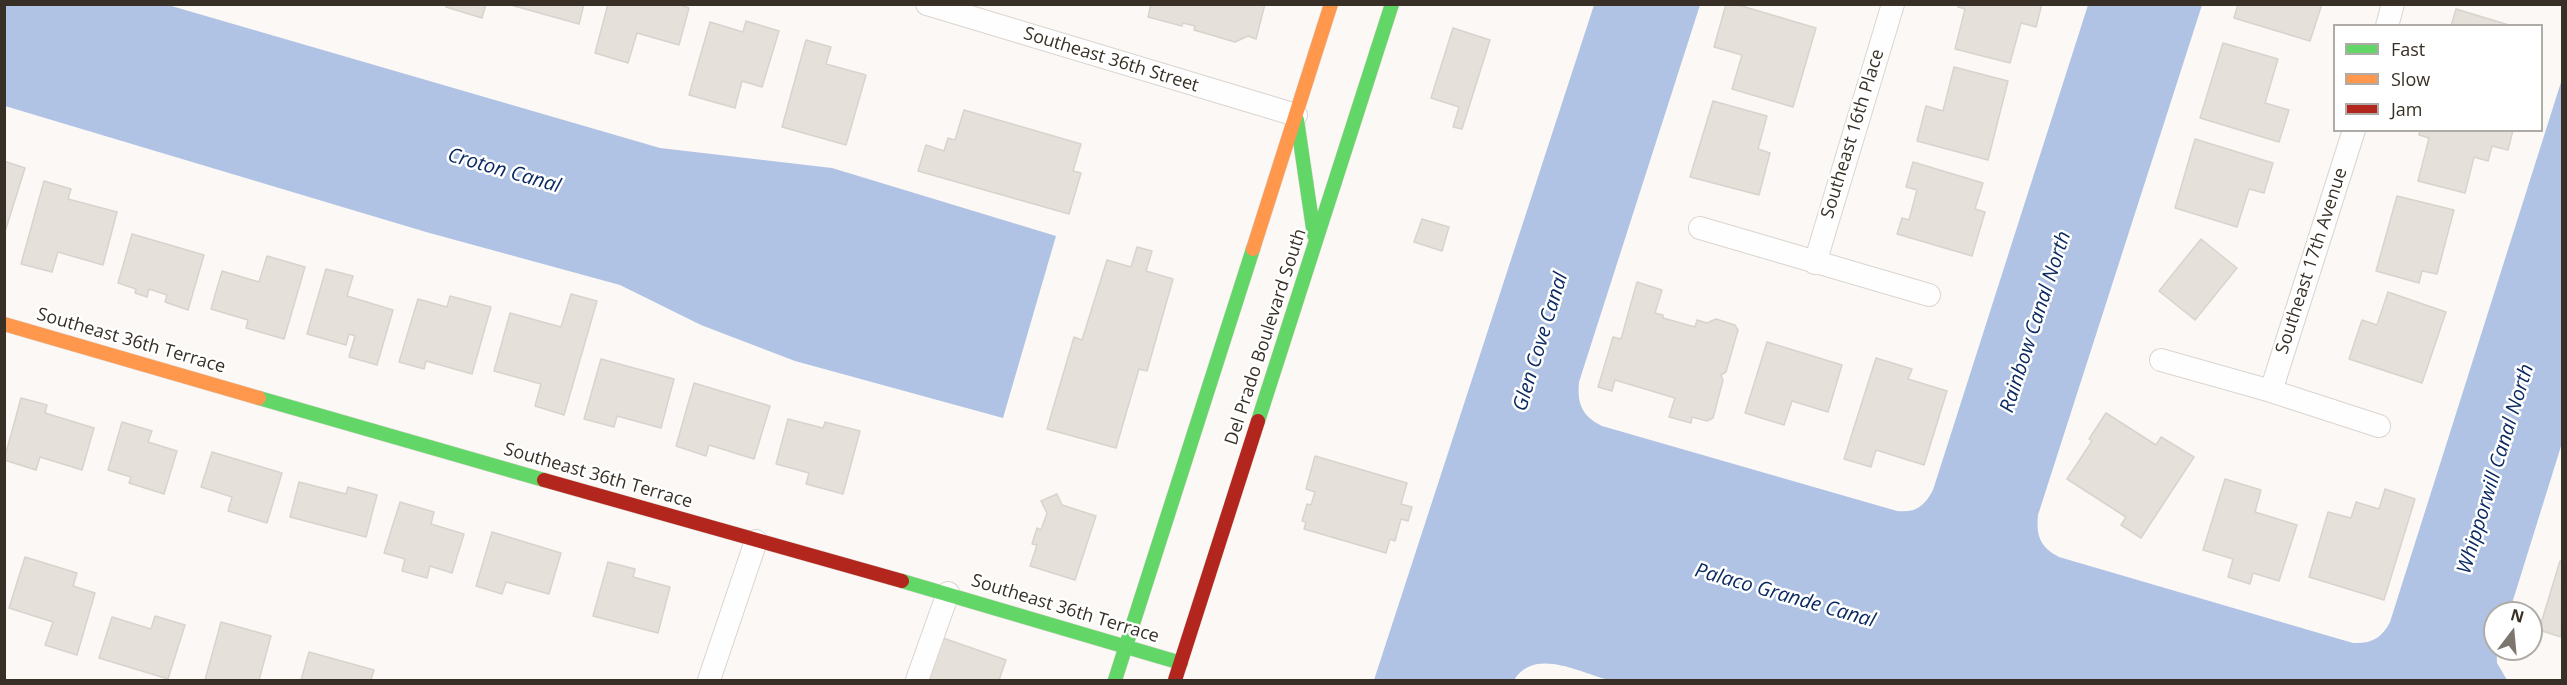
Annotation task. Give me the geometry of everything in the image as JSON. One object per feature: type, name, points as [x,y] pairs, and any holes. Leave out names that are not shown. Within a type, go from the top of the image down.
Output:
[{"type":"main road","points":[[1115,681],[1331,4]]},
{"type":"main road","name":"Del Prado Boulevard South","points":[[1175,681],[1392,4]]},
{"type":"main road","points":[[1296,115],[1315,245]]},
{"type":"main road","name":"Southeast 36th Terrace","points":[[4,324],[756,541],[948,593],[1181,663]]},
{"type":"street","name":"Southeast 16th Place","points":[[1815,263],[1893,4]]},
{"type":"street","points":[[2388,24],[2394,4]]},
{"type":"street","name":"Southeast 36th Street","points":[[928,5],[1296,115]]},
{"type":"street","name":"Southeast 17th Avenue","points":[[2271,391],[2353,132]]},
{"type":"street","points":[[1700,228],[1929,295]]},
{"type":"street","points":[[2161,360],[2271,391],[2379,426]]},
{"type":"street","points":[[709,681],[756,541]]},
{"type":"street","points":[[917,681],[948,593]]},
{"type":"water","name":"Croton Canal","points":[[4,5],[168,5],[660,148],[832,168],[1056,236],[1003,418],[795,361],[701,325],[620,285],[426,232],[5,106]]},
{"type":"water","points":[[1594,5],[1700,5],[1579,382],[1582,409],[1602,426],[1897,511],[1909,511],[1922,505],[1933,490],[2088,5],[2202,5],[2038,515],[2039,535],[2043,545],[2059,557],[2353,643],[2375,639],[2390,622],[2562,79],[2562,443],[2513,601],[2483,601],[2483,661],[2497,661],[2507,680],[1609,680],[1571,668],[1545,663],[1523,670],[1514,680],[1374,680]]},
{"type":"building","points":[[447,4],[486,4],[482,18],[446,7]]},
{"type":"building","points":[[507,4],[584,4],[579,24]]},
{"type":"building","points":[[608,4],[677,4],[689,8],[679,45],[637,33],[628,63],[595,53]]},
{"type":"building","points":[[1151,4],[1265,4],[1256,39],[1248,36],[1235,42],[1194,30],[1195,26],[1183,23],[1182,26],[1148,17]]},
{"type":"building","points":[[1726,4],[1735,4],[1816,28],[1793,107],[1732,89],[1742,55],[1714,47]]},
{"type":"building","points":[[1959,4],[2042,4],[2036,27],[2021,23],[2010,63],[1955,49],[1965,9],[1958,7]]},
{"type":"building","points":[[2238,4],[2322,4],[2310,41],[2234,18]]},
{"type":"building","points":[[2456,9],[2506,24],[2452,24]]},
{"type":"building","points":[[746,21],[779,31],[762,87],[742,81],[735,108],[689,95],[710,22],[743,32]]},
{"type":"building","points":[[1453,28],[1490,40],[1462,129],[1453,127],[1459,107],[1431,98]]},
{"type":"building","points":[[806,40],[831,47],[826,64],[866,75],[846,145],[782,127]]},
{"type":"building","points":[[2223,43],[2278,59],[2265,103],[2289,110],[2279,142],[2200,118]]},
{"type":"building","points":[[1954,67],[2008,81],[1988,160],[1917,141],[1926,106],[1943,111]]},
{"type":"building","points":[[1713,101],[1767,116],[1758,149],[1770,153],[1759,195],[1690,177]]},
{"type":"building","points":[[964,110],[1081,144],[1073,171],[1081,173],[1069,214],[918,171],[926,145],[944,151],[948,138],[955,140]]},
{"type":"building","points":[[2420,132],[2512,132],[2508,150],[2492,146],[2488,161],[2474,157],[2465,193],[2418,181],[2429,138],[2419,135]]},
{"type":"building","points":[[2195,139],[2273,163],[2264,193],[2249,189],[2237,227],[2175,208]]},
{"type":"building","points":[[4,161],[25,168],[4,235]]},
{"type":"building","points":[[1913,162],[1983,183],[1975,209],[1985,212],[1972,256],[1897,234],[1902,218],[1909,220],[1917,190],[1906,187]]},
{"type":"building","points":[[44,181],[71,189],[68,199],[117,212],[103,265],[58,252],[52,272],[21,264]]},
{"type":"building","points":[[2397,196],[2454,210],[2437,274],[2422,271],[2419,283],[2376,271]]},
{"type":"building","points":[[1422,219],[1449,227],[1442,251],[1414,242]]},
{"type":"building","points":[[132,234],[204,255],[188,310],[165,302],[167,295],[149,289],[147,297],[135,293],[136,289],[118,283]]},
{"type":"building","points":[[2201,239],[2237,268],[2195,320],[2159,291]]},
{"type":"building","points":[[1137,247],[1152,251],[1146,271],[1173,279],[1147,371],[1139,369],[1116,448],[1047,429],[1074,337],[1082,340],[1107,260],[1131,267]]},
{"type":"building","points":[[267,256],[305,267],[284,339],[246,328],[248,320],[211,309],[222,271],[259,282]]},
{"type":"building","points":[[326,269],[353,276],[347,296],[393,310],[377,365],[349,357],[355,336],[349,334],[346,345],[307,334]]},
{"type":"building","points":[[1637,282],[1662,290],[1655,313],[1663,315],[1663,318],[1695,327],[1697,320],[1707,323],[1716,319],[1735,325],[1738,330],[1726,372],[1721,375],[1723,380],[1713,418],[1707,421],[1692,417],[1691,423],[1669,417],[1675,398],[1615,380],[1612,391],[1598,387],[1613,337],[1621,339]]},
{"type":"building","points":[[2388,292],[2446,312],[2422,383],[2349,359],[2362,320],[2377,325]]},
{"type":"building","points":[[571,294],[597,301],[564,415],[535,406],[541,384],[494,371],[510,313],[561,327]]},
{"type":"building","points":[[450,296],[491,307],[472,374],[426,361],[424,369],[399,362],[418,299],[447,307]]},
{"type":"building","points":[[1767,342],[1842,365],[1828,412],[1792,401],[1784,425],[1745,413]]},
{"type":"building","points":[[1876,358],[1912,369],[1908,379],[1947,391],[1924,465],[1876,450],[1871,467],[1844,459]]},
{"type":"building","points":[[601,359],[674,379],[661,428],[617,416],[614,427],[584,419]]},
{"type":"building","points":[[694,383],[770,406],[754,459],[709,445],[706,456],[676,446]]},
{"type":"building","points":[[21,398],[47,405],[45,413],[94,428],[82,470],[40,457],[36,470],[4,460]]},
{"type":"building","points":[[2106,413],[2156,445],[2161,437],[2194,457],[2141,538],[2121,525],[2126,517],[2067,479],[2092,441],[2089,439]]},
{"type":"building","points":[[788,419],[823,428],[825,422],[860,431],[843,494],[806,484],[809,473],[776,464]]},
{"type":"building","points":[[122,422],[152,431],[148,442],[177,451],[164,494],[129,483],[131,477],[108,470]]},
{"type":"building","points":[[212,452],[282,473],[267,523],[228,511],[232,497],[201,487]]},
{"type":"building","points":[[1315,456],[1407,483],[1401,504],[1412,507],[1408,521],[1401,519],[1395,541],[1390,539],[1386,553],[1304,529],[1306,522],[1302,521],[1307,504],[1311,505],[1315,492],[1306,489]]},
{"type":"building","points":[[2225,479],[2261,490],[2255,512],[2297,525],[2279,581],[2253,573],[2250,584],[2228,577],[2233,559],[2203,550]]},
{"type":"building","points":[[299,482],[346,494],[348,487],[377,495],[366,537],[290,517]]},
{"type":"building","points":[[2385,489],[2415,499],[2384,600],[2309,577],[2328,512],[2351,518],[2356,502],[2379,509]]},
{"type":"building","points":[[1057,494],[1062,505],[1096,516],[1075,580],[1030,566],[1037,545],[1032,544],[1037,528],[1041,530],[1047,513],[1041,501]]},
{"type":"building","points":[[400,502],[434,512],[431,524],[464,534],[452,573],[430,566],[427,578],[402,571],[405,559],[384,553]]},
{"type":"building","points":[[492,532],[561,553],[549,594],[506,582],[502,594],[476,586]]},
{"type":"building","points":[[25,557],[77,573],[73,586],[95,593],[77,655],[45,645],[53,622],[9,608]]},
{"type":"building","points":[[2560,561],[2562,562],[2561,637],[2543,631],[2543,617]]},
{"type":"building","points":[[608,562],[635,569],[633,577],[670,587],[658,633],[593,616]]},
{"type":"building","points":[[155,616],[185,625],[168,679],[99,658],[112,617],[151,629]]},
{"type":"building","points":[[221,622],[271,636],[259,680],[205,680]]},
{"type":"building","points":[[943,638],[1006,660],[999,680],[929,680]]},
{"type":"building","points":[[309,652],[374,670],[371,680],[301,680]]},
{"type":"traffic: fast","points":[[1258,421],[1392,4]]},
{"type":"traffic: fast","points":[[1297,120],[1314,235]]},
{"type":"traffic: fast","points":[[1115,680],[1253,249]]},
{"type":"traffic: fast","points":[[259,398],[544,480]]},
{"type":"traffic: fast","points":[[902,581],[1181,663]]},
{"type":"traffic: slow","points":[[1253,249],[1331,4]]},
{"type":"traffic: slow","points":[[4,324],[259,398]]},
{"type":"traffic: jam","points":[[1175,680],[1258,421]]},
{"type":"traffic: jam","points":[[544,480],[902,581]]},
{"type":"water label","name":"Rainbow Canal North","points":[[2036,322]]},
{"type":"water label","name":"Glen Cove Canal","points":[[1541,342]]},
{"type":"water label","name":"Whipporwill Canal North","points":[[2496,469]]},
{"type":"water label","name":"Palaco Grande Canal","points":[[1785,596]]}]
